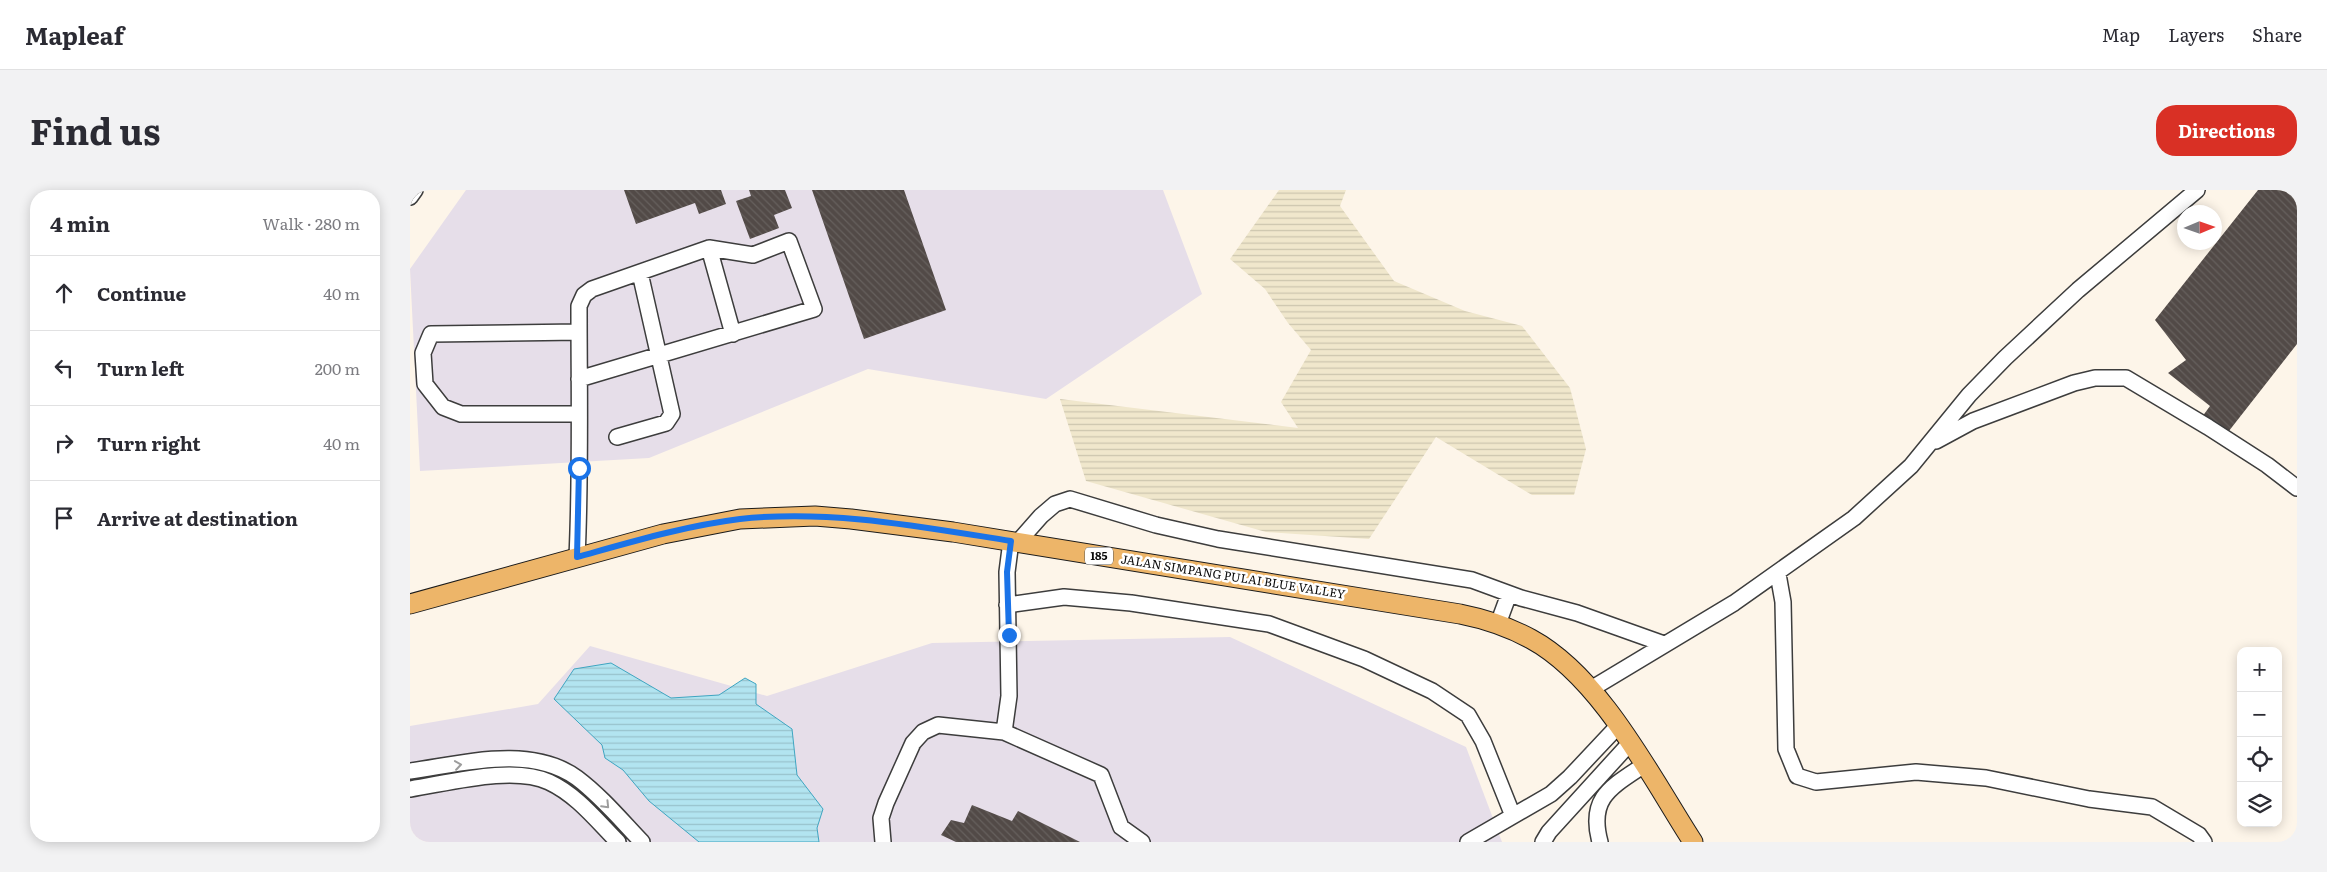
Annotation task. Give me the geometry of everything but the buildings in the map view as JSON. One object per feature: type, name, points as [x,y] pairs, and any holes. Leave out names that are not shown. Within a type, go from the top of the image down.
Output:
[{"type":"main road","name":"JALAN SIMPANG PULAI BLUE VALLEY","points":[[410,604],[577,557],[706,525],[778,516],[851,518],[1014,542],[1460,614],[1498,624],[1533,640],[1554,654],[1590,689],[1630,743],[1693,842]]},
{"type":"street","points":[[410,198],[415,190]]},
{"type":"street","points":[[1590,689],[1778,574],[1854,518],[1912,466],[1969,395],[2012,352],[2078,290],[2197,190]]},
{"type":"street","points":[[577,557],[579,306],[584,296],[592,289],[709,248],[753,255],[789,241],[814,309],[579,379]]},
{"type":"street","points":[[709,248],[733,334]]},
{"type":"street","points":[[617,437],[666,423],[672,414],[640,273]]},
{"type":"street","points":[[579,332],[431,334],[423,353],[425,384],[443,407],[461,414],[579,414]]},
{"type":"street","points":[[1931,444],[1973,421],[2074,383],[2095,378],[2126,378],[2208,427],[2267,465],[2297,488]]},
{"type":"street","points":[[1004,732],[1010,664],[1007,572],[1014,542],[1055,504],[1070,499],[1156,525],[1218,539],[1472,580],[1509,594],[1577,613],[1664,644]]},
{"type":"street","points":[[1778,574],[1783,602],[1786,749],[1797,776],[1816,782],[1916,772],[1986,778],[2088,799],[2152,807],[2199,835],[2204,842]]},
{"type":"street","points":[[1498,624],[1509,594]]},
{"type":"street","points":[[1007,605],[1064,597],[1131,602],[1269,624],[1364,659],[1432,691],[1468,715],[1483,741],[1513,816]]},
{"type":"street","points":[[883,842],[881,818],[913,743],[923,732],[938,725],[1004,732],[1101,774],[1121,827],[1142,842]]},
{"type":"street","points":[[1468,842],[1551,794],[1583,764],[1618,726]]},
{"type":"street","points":[[1543,842],[1549,832],[1630,743]]},
{"type":"street","points":[[410,771],[481,761],[538,761],[558,768],[575,777],[592,790],[642,842]]},
{"type":"street","points":[[534,776],[538,761]]},
{"type":"street","points":[[1583,764],[1608,790]]},
{"type":"street","points":[[1600,842],[1596,828],[1596,813],[1600,800],[1608,790],[1644,765]]},
{"type":"street","points":[[410,789],[482,778],[517,775],[534,776],[565,792],[579,802],[618,842]]},
{"type":"shaded area","points":[[466,190],[1163,190],[1202,294],[1046,399],[868,369],[649,458],[420,471],[410,269]]},
{"type":"shaded area","points":[[1279,190],[1346,190],[1340,206],[1394,281],[1465,311],[1522,326],[1570,388],[1586,449],[1574,495],[1532,495],[1436,437],[1369,539],[1266,532],[1086,481],[1060,399],[1298,428],[1281,402],[1311,350],[1288,323],[1265,289],[1230,259]]},
{"type":"shaded area","points":[[1230,637],[1466,747],[1502,842],[410,842],[410,726],[538,704],[590,646],[767,696],[932,643]]},
{"type":"water","points":[[611,663],[671,698],[719,695],[745,678],[756,684],[756,704],[792,729],[797,775],[823,809],[817,828],[819,842],[699,842],[649,801],[623,770],[605,758],[602,745],[554,699],[574,669]]},
{"type":"route","points":[[579,468],[580,506],[577,557],[706,525],[740,519],[778,516],[851,518],[1011,541],[1007,572],[1009,635]]}]
